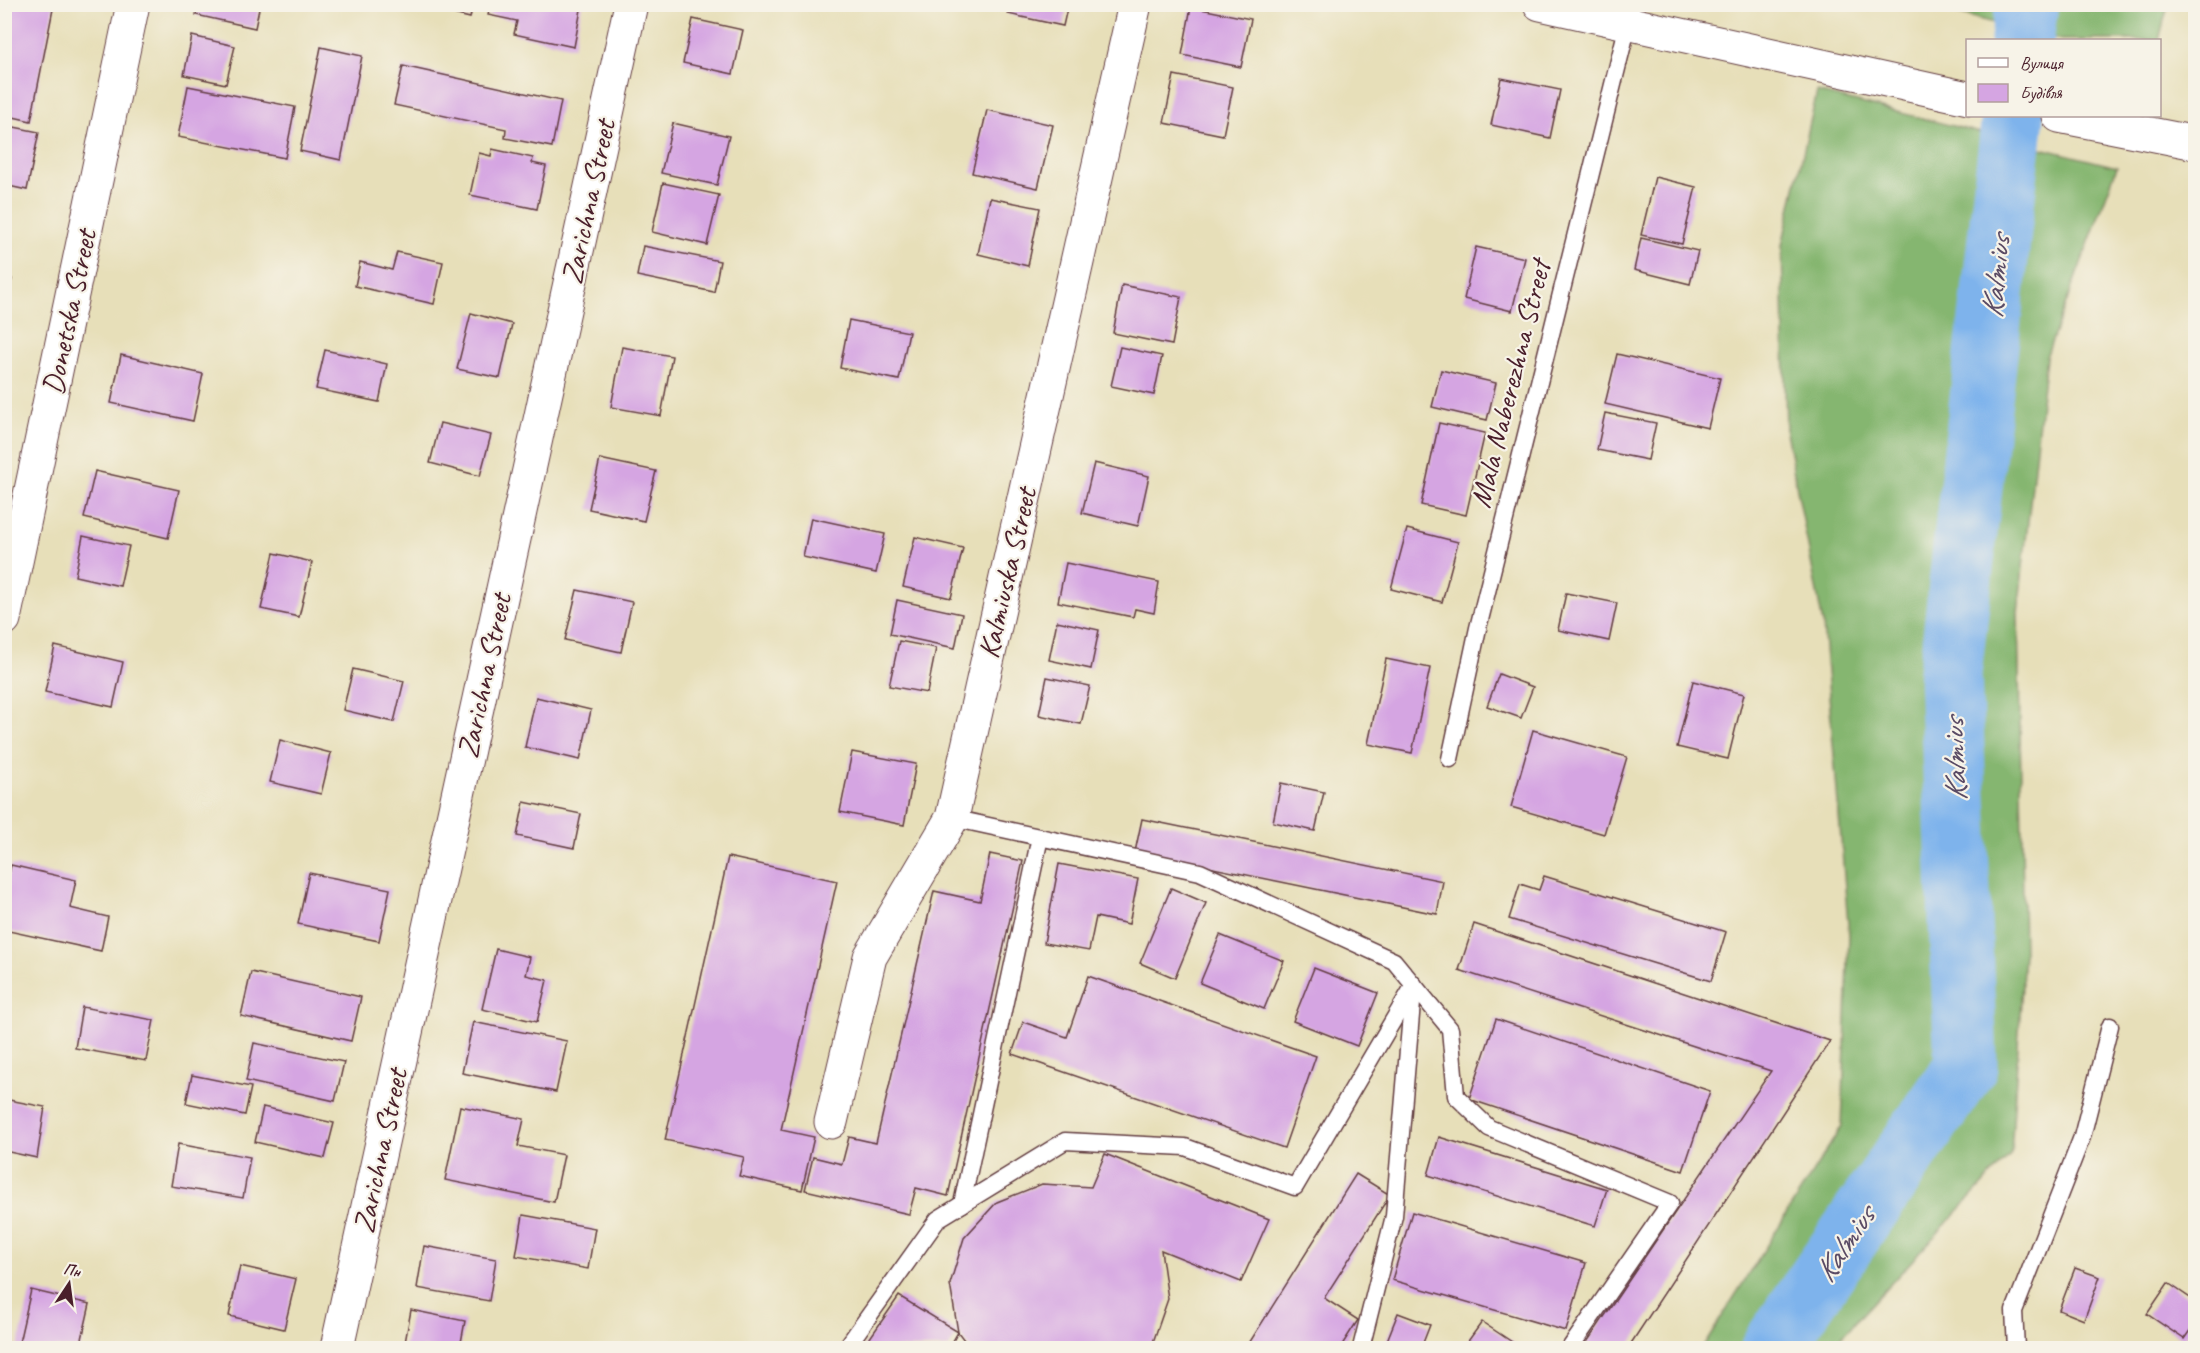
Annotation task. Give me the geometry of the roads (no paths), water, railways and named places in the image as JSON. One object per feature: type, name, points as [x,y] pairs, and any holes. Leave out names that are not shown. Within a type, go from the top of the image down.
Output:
[{"type":"street","name":"Donetska Street","points":[[4,618],[133,4]]},
{"type":"street","name":"Zarichna Street","points":[[337,1348],[631,4]]},
{"type":"street","name":"Kalmiuska Street","points":[[831,1122],[870,957],[952,818],[1136,4]]},
{"type":"street","points":[[1540,4],[1867,78],[1966,98]]},
{"type":"street","points":[[2064,117],[2196,143]]},
{"type":"lane","name":"Mala Naberezhna Street","points":[[1450,759],[1478,628],[1628,24]]},
{"type":"lane","points":[[952,818],[1200,872],[1394,961],[1450,1029],[1456,1096],[1489,1128],[1670,1203],[1570,1348]]},
{"type":"lane","points":[[962,1204],[1040,837]]},
{"type":"lane","points":[[846,1348],[938,1219],[1065,1141],[1185,1147],[1295,1187],[1414,985]]},
{"type":"lane","points":[[1360,1348],[1394,1216],[1414,985]]},
{"type":"lane","points":[[2016,1348],[2014,1311],[2082,1137],[2110,1026]]},
{"type":"waterway","name":"Kalmius","points":[[2022,39],[2027,4]]},
{"type":"waterway","name":"Kalmius","points":[[1772,1348],[1966,1066],[1950,673],[2013,117]]}]
